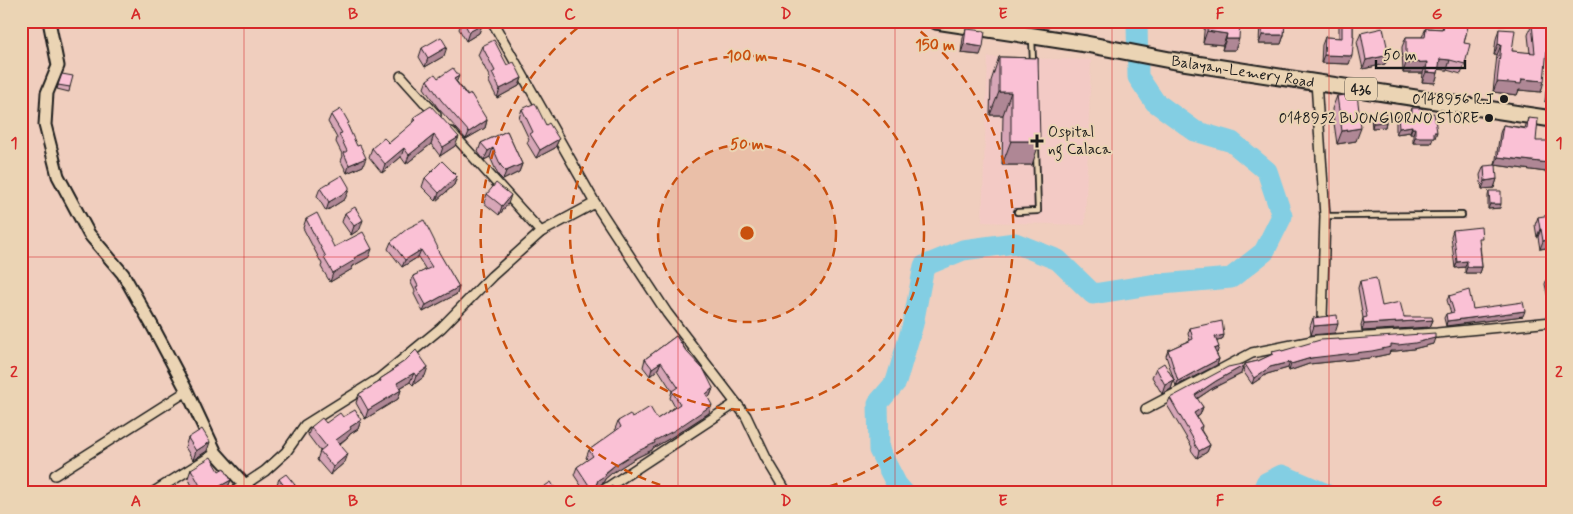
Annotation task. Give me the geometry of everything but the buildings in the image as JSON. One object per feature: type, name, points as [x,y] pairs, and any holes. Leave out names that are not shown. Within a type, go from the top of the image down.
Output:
[{"type":"main road","name":"Balayan-Lemery Road","points":[[936,21],[989,26],[1032,36],[1170,60],[1552,119]]},
{"type":"street","points":[[49,21],[58,66],[47,93],[45,125],[58,176],[89,234],[123,274],[187,391],[216,453],[248,489]]},
{"type":"street","points":[[492,21],[595,203],[667,313],[746,416],[766,458],[787,493]]},
{"type":"street","points":[[401,76],[441,121]]},
{"type":"street","points":[[1316,82],[1325,216],[1322,319]]},
{"type":"street","points":[[448,128],[541,232]]},
{"type":"street","points":[[232,493],[248,489],[286,452],[305,425],[380,378],[442,328],[492,276],[541,232],[595,203]]},
{"type":"street","points":[[1146,409],[1252,353],[1318,340],[1437,333],[1552,322]]},
{"type":"street","points":[[56,475],[187,391]]},
{"type":"street","points":[[599,493],[736,403]]},
{"type":"street","points":[[152,493],[216,453]]},
{"type":"lane","points":[[1032,36],[1033,65]]},
{"type":"lane","points":[[1017,212],[1038,211],[1036,143]]},
{"type":"lane","points":[[1325,216],[1462,214]]},
{"type":"shaded area","name":"Ospital ng Calaca","points":[[988,57],[1091,60],[1085,225],[982,222]]},
{"type":"waterway","points":[[904,493],[897,485],[879,450],[878,403],[896,382],[913,324],[924,266],[963,250],[1015,243],[1058,260],[1093,294],[1150,285],[1231,278],[1264,252],[1282,216],[1267,171],[1232,142],[1195,131],[1155,102],[1138,77],[1137,21]]},
{"type":"waterway","points":[[1262,493],[1266,483],[1282,475],[1324,493]]},
{"type":"place","name":"0148956 R.J","points":[[1504,99]]},
{"type":"place","name":"0148952 BUONGIORNO STORE","points":[[1489,118]]},
{"type":"place","name":"Ospital ng Calaca","points":[[1037,141]]}]
